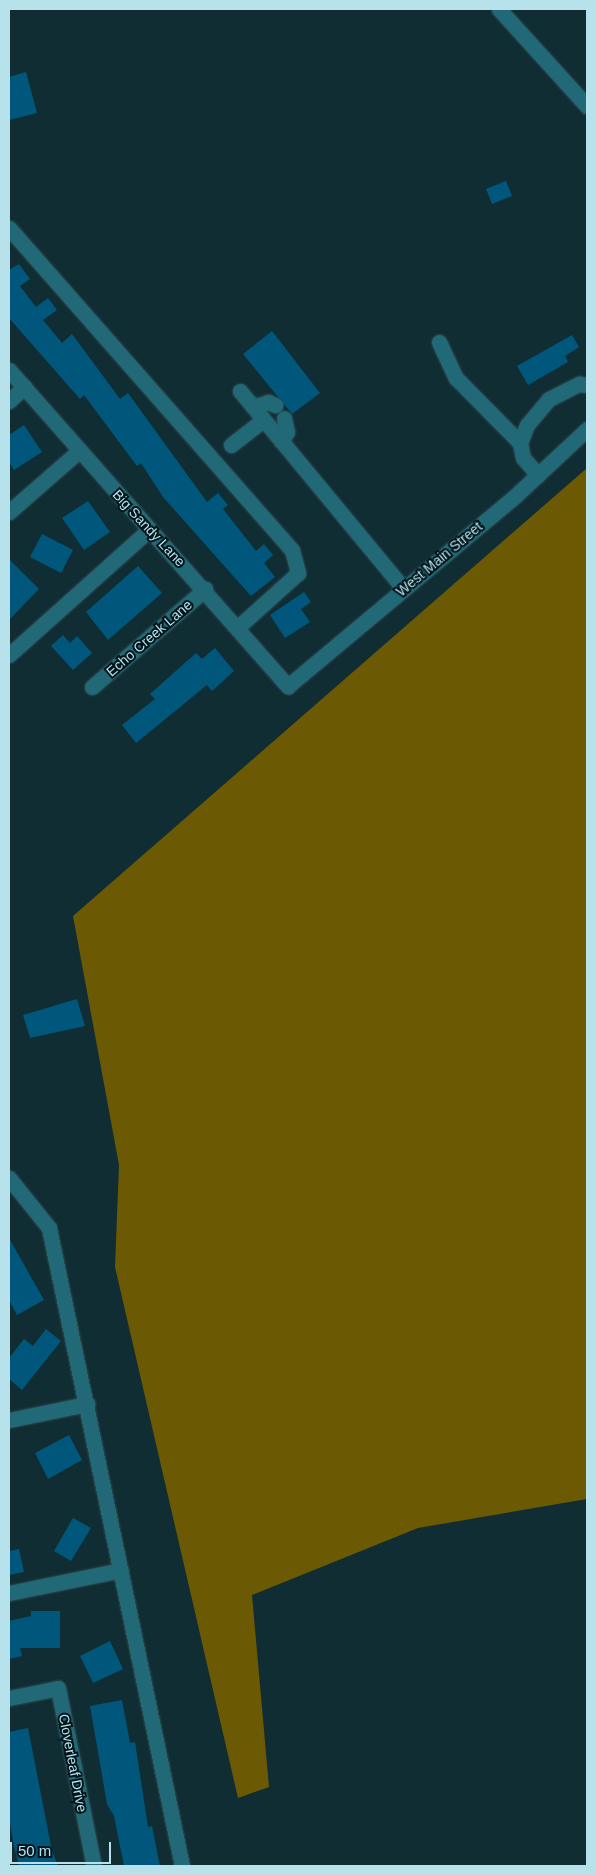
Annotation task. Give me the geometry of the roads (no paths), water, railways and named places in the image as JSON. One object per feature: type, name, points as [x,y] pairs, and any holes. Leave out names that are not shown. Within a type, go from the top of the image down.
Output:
[{"type":"street","points":[[499,9],[587,106]]},
{"type":"street","points":[[9,228],[292,550],[298,573],[238,627]]},
{"type":"street","points":[[439,342],[456,378],[520,443]]},
{"type":"street","name":"Big Sandy Lane","points":[[9,370],[149,530],[205,589],[288,686]]},
{"type":"street","points":[[538,475],[523,458],[520,443],[527,424],[550,399],[579,384],[587,385]]},
{"type":"street","points":[[9,401],[24,388]]},
{"type":"street","points":[[240,391],[404,589]]},
{"type":"street","points":[[253,407],[268,402],[275,405]]},
{"type":"street","points":[[281,442],[286,432],[284,418]]},
{"type":"street","points":[[231,445],[263,420]]},
{"type":"street","name":"West Main Street","points":[[288,686],[538,475],[587,429]]},
{"type":"street","points":[[9,512],[80,450]]},
{"type":"street","points":[[9,654],[149,530]]},
{"type":"street","name":"Echo Creek Lane","points":[[92,687],[205,589]]},
{"type":"street","points":[[9,1178],[49,1228],[182,1866]]},
{"type":"street","points":[[9,1420],[87,1404]]},
{"type":"street","points":[[9,1593],[121,1570]]},
{"type":"street","name":"Cloverleaf Drive","points":[[9,1698],[58,1688],[94,1866]]}]
